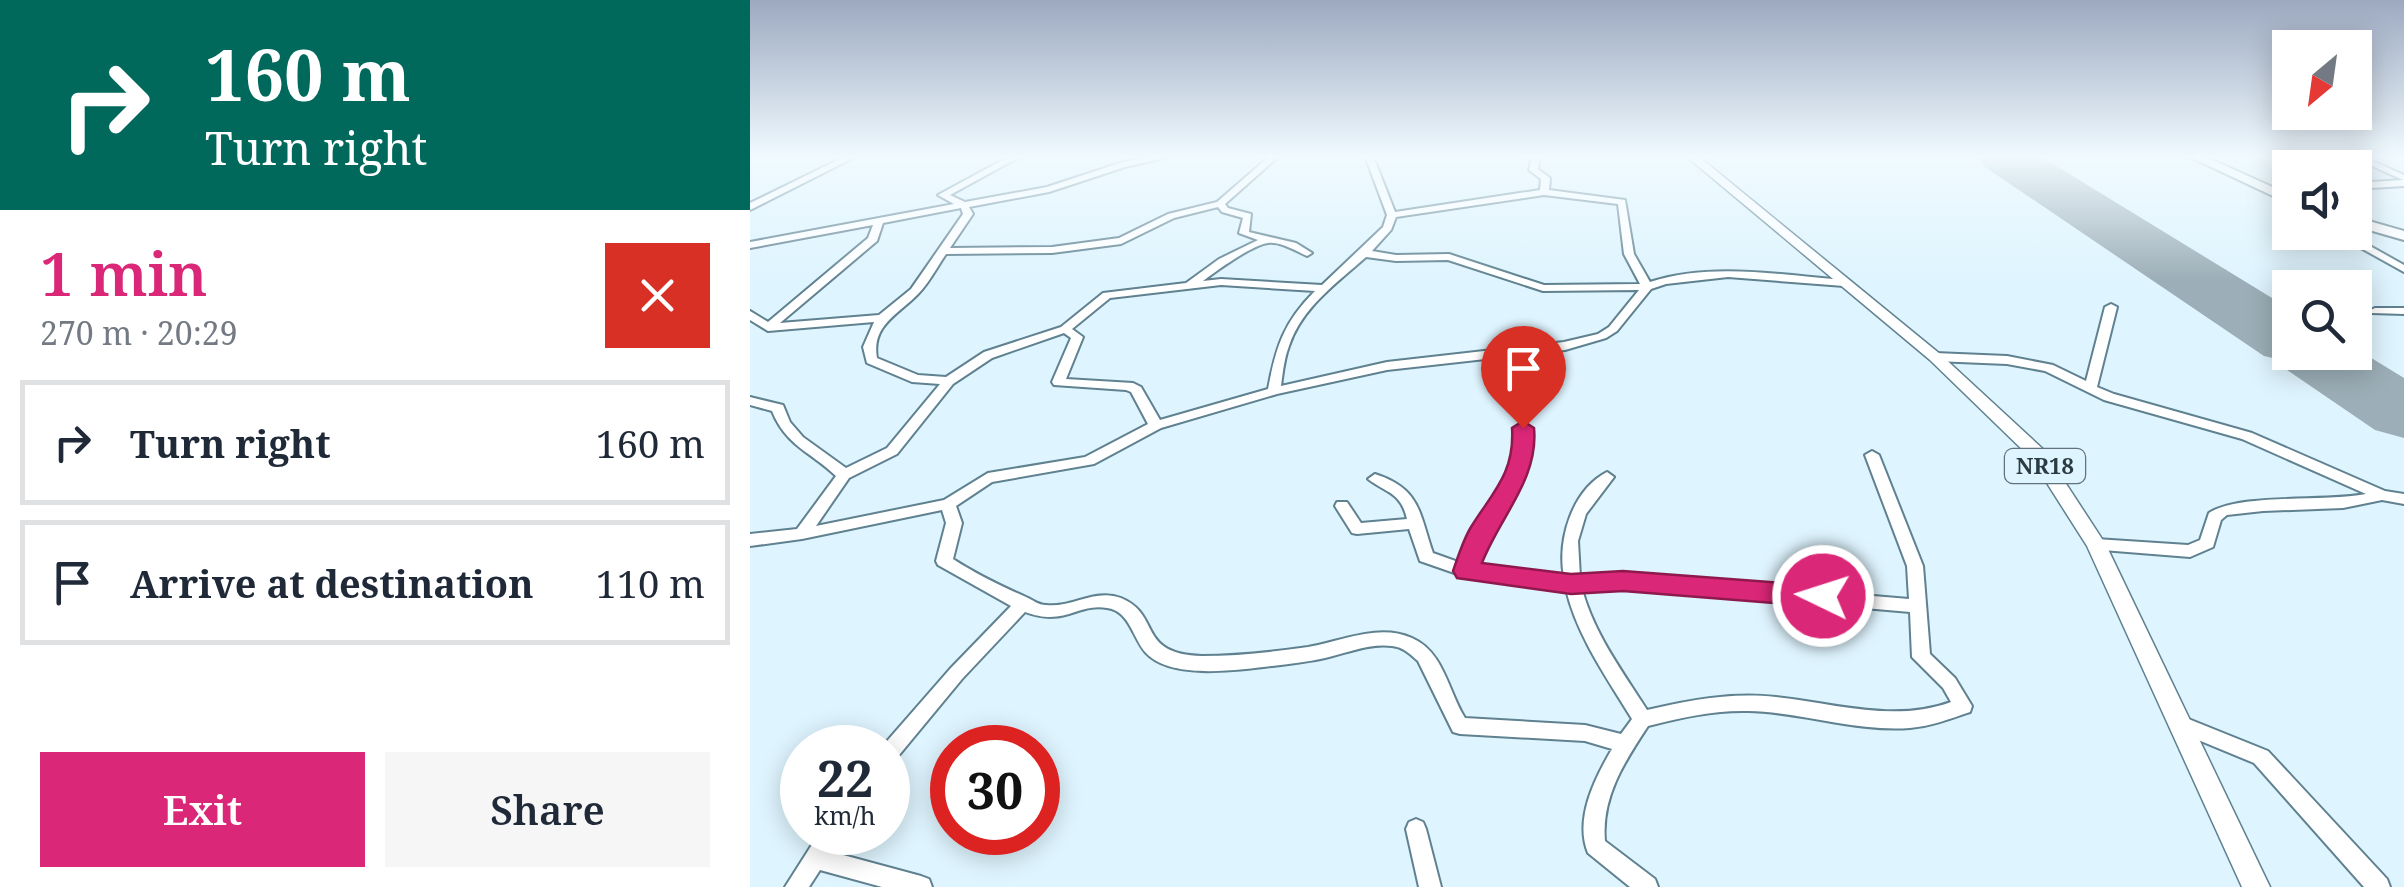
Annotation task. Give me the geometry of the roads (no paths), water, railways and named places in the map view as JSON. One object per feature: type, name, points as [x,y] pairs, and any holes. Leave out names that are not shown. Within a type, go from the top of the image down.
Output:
[{"type":"highway","points":[[2372,226],[2404,236]]},
{"type":"main road","name":"NR18","points":[[1741,197],[1936,357],[2038,454],[2096,545],[2256,887]]},
{"type":"street","points":[[948,197],[964,205],[968,214],[916,291],[882,318],[869,348],[871,360],[916,380],[949,381]]},
{"type":"street","points":[[750,245],[1005,197]]},
{"type":"street","points":[[942,251],[1017,252],[1111,244],[1136,236],[1171,216],[1220,204],[1228,197]]},
{"type":"street","points":[[1274,391],[1283,344],[1324,288],[1382,235],[1392,215],[1385,197]]},
{"type":"street","points":[[1392,215],[1508,197]]},
{"type":"street","points":[[1586,197],[1622,202],[1630,254],[1647,287]]},
{"type":"street","points":[[1220,204],[1225,210],[1248,216],[1244,233],[1264,242],[1295,244],[1308,253]]},
{"type":"street","points":[[768,328],[873,238],[878,221]]},
{"type":"street","points":[[1190,285],[1222,262],[1264,242]]},
{"type":"street","points":[[2370,250],[2404,269]]},
{"type":"street","points":[[1363,253],[1396,258],[1450,257],[1543,288],[1647,287],[1688,276],[1728,274],[1844,283]]},
{"type":"street","points":[[802,534],[844,475],[892,451],[949,381],[988,355],[1066,329],[1108,294],[1221,282],[1324,288]]},
{"type":"street","points":[[750,540],[802,534],[948,504],[988,478],[1090,461],[1156,425],[1274,391],[1387,366],[1564,346],[1602,336],[1613,329],[1647,287]]},
{"type":"street","points":[[2091,387],[2111,307]]},
{"type":"street","points":[[2375,311],[2404,311]]},
{"type":"street","points":[[750,314],[768,328],[882,318]]},
{"type":"street","points":[[1066,329],[1077,338],[1058,382],[1130,386],[1156,425]]},
{"type":"street","points":[[1936,357],[2031,364],[2109,397],[2246,436],[2382,495],[2404,499]]},
{"type":"street","points":[[750,400],[778,408],[784,428],[804,448],[844,475]]},
{"type":"street","points":[[1466,571],[1482,530],[1500,509],[1519,464],[1525,448],[1523,428]]},
{"type":"street","points":[[1648,887],[1595,846],[1591,826],[1602,789],[1642,719],[1681,710],[1750,703],[1876,719],[1936,719],[1963,706],[1949,684],[1920,657],[1915,566],[1872,455]]},
{"type":"street","points":[[1606,477],[1580,510],[1568,566],[1589,628],[1642,719]]},
{"type":"street","points":[[1376,480],[1394,486],[1410,500],[1426,557],[1466,571],[1571,584],[1623,581],[1919,606]]},
{"type":"street","points":[[2096,545],[2190,550],[2206,543],[2214,517],[2223,511],[2310,503],[2352,504],[2382,495]]},
{"type":"street","points":[[948,504],[954,523],[944,561],[960,573],[1046,612],[1117,602],[1131,614],[1143,641],[1153,651],[1196,663],[1271,658],[1400,640],[1425,654],[1434,667],[1449,712],[1460,726],[1585,733],[1625,744]]},
{"type":"street","points":[[1342,506],[1357,528],[1415,523]]},
{"type":"street","points":[[750,555],[769,539]]},
{"type":"street","points":[[910,728],[1024,604]]},
{"type":"street","points":[[2176,722],[2261,757],[2379,887]]},
{"type":"street","points":[[1416,829],[1430,887]]},
{"type":"street","points":[[796,887],[818,855]]},
{"type":"street","points":[[816,858],[921,887]]}]
